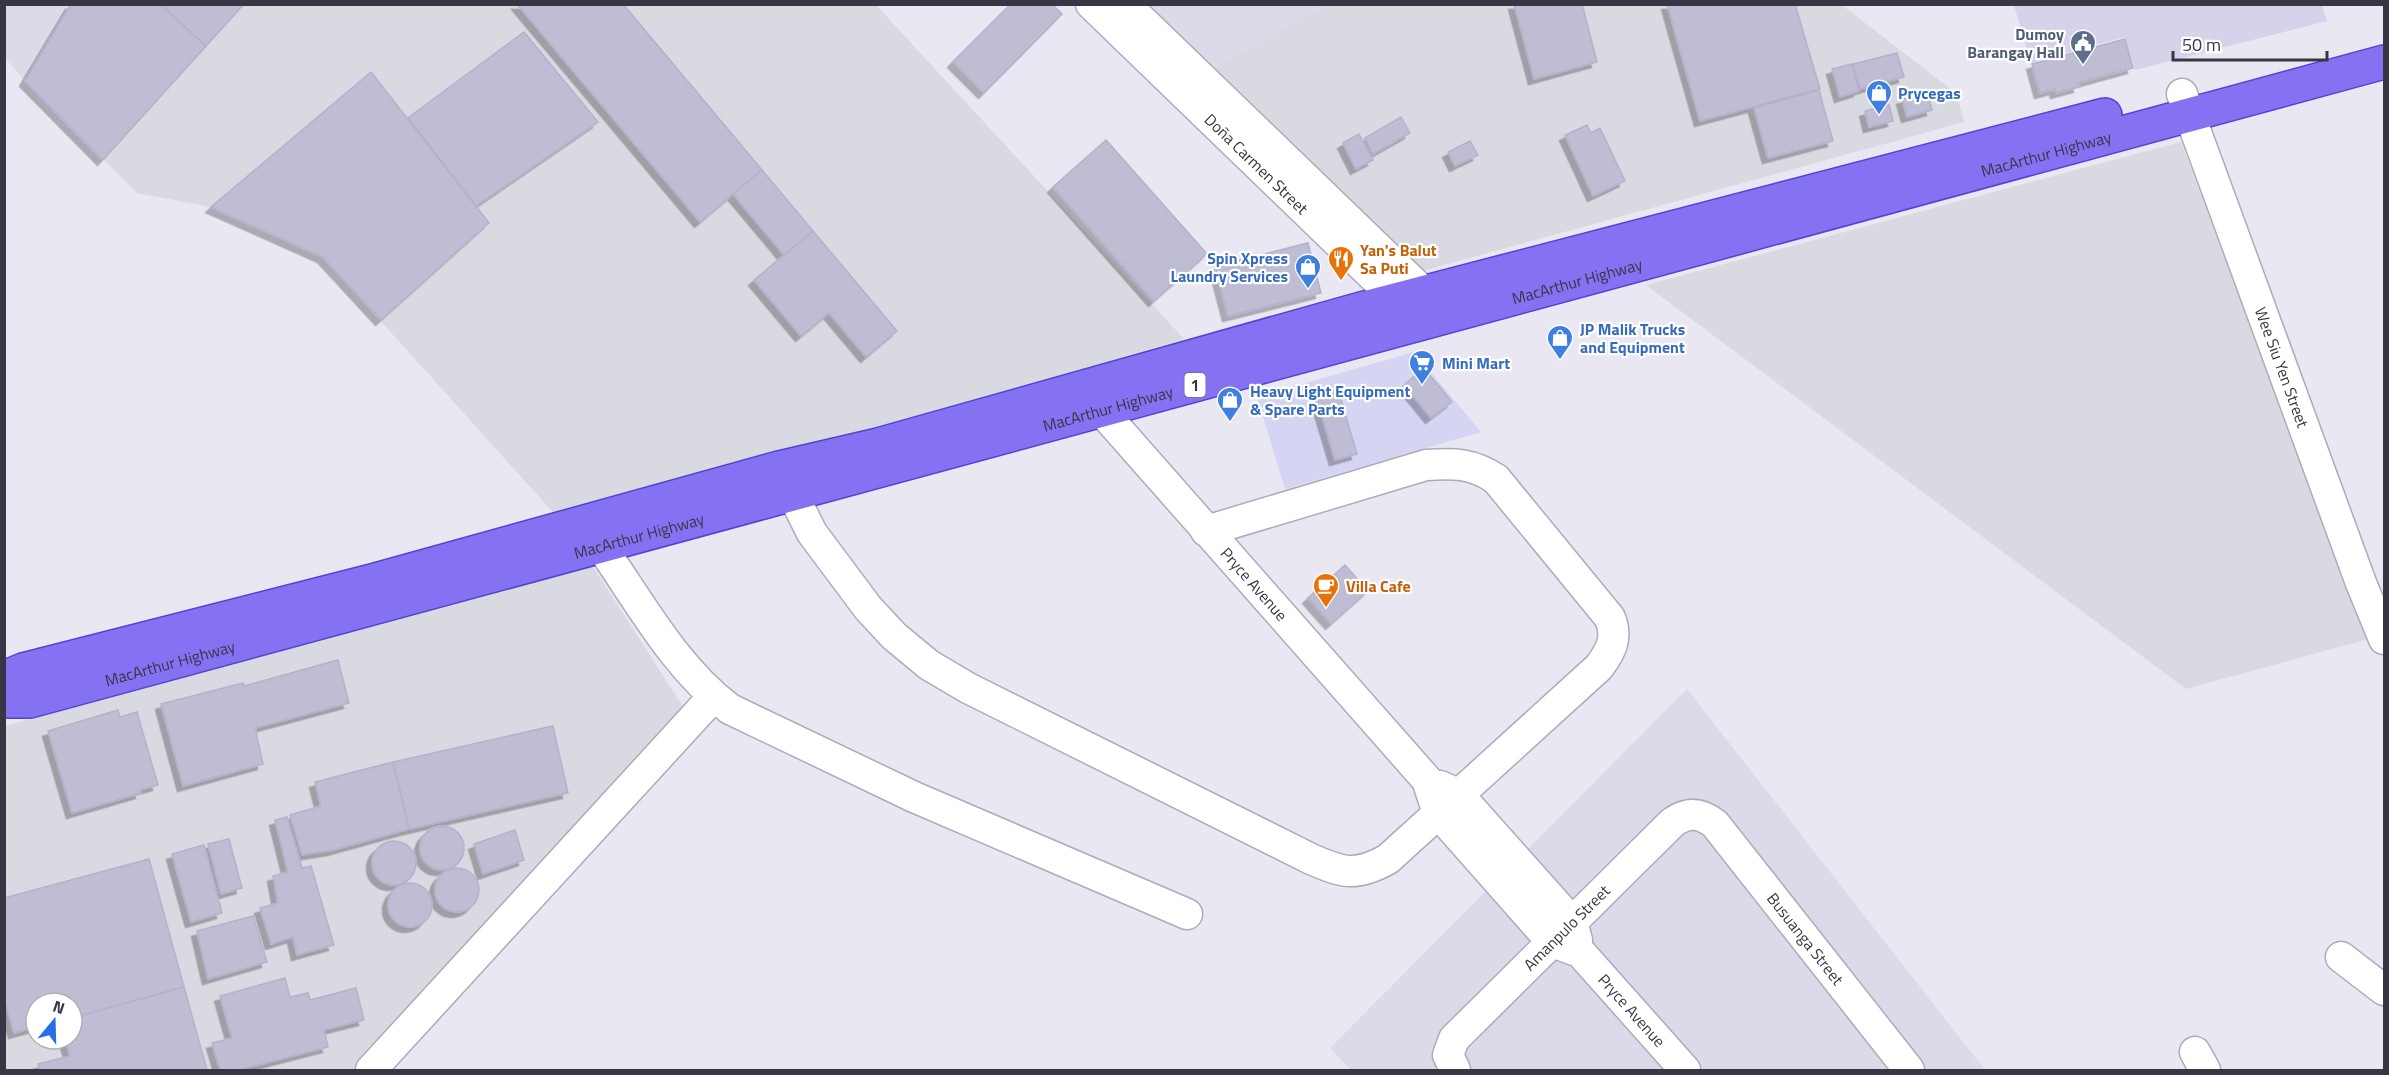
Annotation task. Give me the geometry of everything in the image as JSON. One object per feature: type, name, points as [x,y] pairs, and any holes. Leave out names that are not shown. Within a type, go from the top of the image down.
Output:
[{"type":"highway","name":"MacArthur Highway","points":[[2186,105],[2385,40]]},
{"type":"highway","name":"MacArthur Highway","points":[[4,678],[23,670],[383,578],[850,464],[1092,400],[1423,308],[2186,105],[2385,62]]},
{"type":"highway","name":"MacArthur Highway","points":[[4,700],[30,701],[600,545],[786,480]]},
{"type":"street","name":"Doña Carmen Street","points":[[1091,4],[1423,308]]},
{"type":"street","name":"Doña Carmen Street","points":[[1125,4],[1423,308]]},
{"type":"street","name":"Wee Siu Yen Street","points":[[2186,105],[2361,583],[2385,639]]},
{"type":"street","name":"Pryce Avenue","points":[[1092,400],[1685,1071]]},
{"type":"street","points":[[786,480],[812,533],[838,572],[894,636],[929,665],[968,688],[1311,859],[1346,872],[1360,871],[1388,858],[1599,667],[1614,643],[1614,629],[1610,618],[1496,479],[1480,468],[1464,464],[1426,465],[1206,531]]},
{"type":"street","points":[[600,545],[682,663],[713,697],[730,710],[848,767],[1187,914]]},
{"type":"street","points":[[371,1071],[713,697]]},
{"type":"street","name":"Amanpulo Street","points":[[1451,1063],[1454,1039],[1673,822],[1688,814],[1697,814]]},
{"type":"street","name":"Busuanga Street","points":[[1697,814],[1715,824],[1909,1071]]},
{"type":"street","points":[[2341,957],[2385,990]]},
{"type":"shaded area","points":[[4,5],[71,5],[25,81],[5,58]]},
{"type":"shaded area","points":[[71,5],[876,5],[1184,339],[560,520],[323,257],[211,207],[137,193],[25,81]]},
{"type":"shaded area","points":[[1140,5],[1327,5],[1209,70]]},
{"type":"shaded area","name":"Prycegas","points":[[1327,5],[1842,5],[1957,94],[1964,122],[1419,272],[1209,70]]},
{"type":"shaded area","points":[[2014,5],[2322,5],[2327,21],[2135,70],[2125,37],[2031,63]]},
{"type":"shaded area","points":[[2181,142],[2368,639],[2186,689],[1646,285]]},
{"type":"shaded area","points":[[1414,352],[1481,432],[1285,489],[1257,397]]},
{"type":"shaded area","points":[[588,559],[687,713],[363,1070],[5,1070],[5,726],[532,577]]},
{"type":"shaded area","points":[[1687,689],[1985,1070],[1351,1070],[1330,1048]]},
{"type":"building","points":[[71,4],[160,4],[206,46],[103,160],[25,81]]},
{"type":"building","points":[[160,4],[244,4],[206,46]]},
{"type":"building","points":[[517,4],[623,4],[762,170],[700,222]]},
{"type":"building","points":[[1011,4],[1052,4],[1062,14],[984,93],[953,62]]},
{"type":"building","points":[[1514,4],[1582,4],[1597,62],[1534,79]]},
{"type":"building","points":[[1667,4],[1795,4],[1820,89],[1700,121]]},
{"type":"building","points":[[524,32],[598,122],[476,206],[408,118]]},
{"type":"building","name":"Dumoy Barangay Hall","points":[[2125,39],[2133,68],[2078,83],[2079,87],[2056,93],[2055,89],[2040,93],[2032,64]]},
{"type":"building","points":[[1897,53],[1904,77],[1860,89],[1853,64]]},
{"type":"building","points":[[1852,64],[1859,91],[1840,97],[1832,69]]},
{"type":"building","points":[[371,72],[489,223],[381,320],[323,257],[211,207]]},
{"type":"building","points":[[1819,90],[1833,141],[1768,158],[1754,108]]},
{"type":"building","points":[[1927,93],[1932,110],[1907,117],[1902,99]]},
{"type":"building","points":[[1889,105],[1893,121],[1869,127],[1865,111]]},
{"type":"building","points":[[1401,117],[1410,133],[1373,154],[1365,138]]},
{"type":"building","points":[[1587,125],[1591,133],[1600,128],[1625,181],[1593,196],[1565,135]]},
{"type":"building","points":[[1359,134],[1373,160],[1356,169],[1343,143]]},
{"type":"building","points":[[1106,140],[1207,254],[1154,301],[1053,187]]},
{"type":"building","points":[[1470,141],[1478,155],[1455,166],[1448,152]]},
{"type":"building","points":[[762,170],[813,231],[784,255],[733,194]]},
{"type":"building","points":[[813,231],[897,331],[866,357],[829,313],[801,336],[754,280]]},
{"type":"building","points":[[1308,243],[1321,293],[1228,316],[1215,266]]},
{"type":"building","points":[[1424,368],[1452,402],[1431,418],[1404,385]]},
{"type":"building","points":[[1338,390],[1357,454],[1335,460],[1316,397]]},
{"type":"building","points":[[1345,565],[1368,591],[1331,624],[1308,598]]},
{"type":"building","points":[[338,660],[349,703],[255,728],[263,764],[183,786],[161,704],[243,683],[244,686]]},
{"type":"building","points":[[118,710],[120,717],[137,712],[158,785],[140,790],[141,793],[72,813],[48,731]]},
{"type":"building","points":[[553,726],[568,793],[409,829],[393,762]]},
{"type":"building","points":[[393,762],[409,829],[333,850],[302,855],[290,815],[321,806],[315,782]]},
{"type":"building","points":[[287,817],[302,868],[311,866],[334,945],[297,955],[293,937],[271,944],[260,908],[278,903],[273,876],[288,872],[275,820]]},
{"type":"building","points":[[442,826],[457,833],[464,848],[457,863],[442,870],[427,863],[420,848],[427,833]]},
{"type":"building","points":[[515,830],[524,860],[483,874],[474,844]]},
{"type":"building","points":[[229,839],[242,888],[221,894],[208,844]]},
{"type":"building","points":[[394,841],[409,848],[416,863],[409,878],[394,885],[379,878],[372,863],[379,848]]},
{"type":"building","points":[[204,845],[222,913],[191,922],[172,854]]},
{"type":"building","points":[[149,859],[184,987],[84,1015],[84,991],[24,991],[24,1030],[14,1033],[4,998],[4,898]]},
{"type":"building","points":[[457,868],[472,875],[479,890],[472,905],[457,912],[442,905],[435,890],[442,875]]},
{"type":"building","points":[[410,883],[425,890],[432,905],[425,920],[410,927],[395,920],[388,905],[395,890]]},
{"type":"building","points":[[253,916],[267,962],[208,979],[197,931]]},
{"type":"building","points":[[285,978],[290,997],[308,993],[310,1000],[356,988],[364,1020],[324,1030],[328,1047],[238,1070],[220,1070],[212,1043],[232,1038],[220,996]]},
{"type":"building","points":[[184,987],[207,1070],[40,1070],[38,1064],[70,1056],[69,1051],[84,1051],[84,1015]]},
{"type":"place","name":"Dumoy Barangay Hall","points":[[2083,66]]},
{"type":"place","name":"Prycegas","points":[[1879,116]]},
{"type":"place","name":"Yan's Balut Sa Puti","points":[[1341,282]]},
{"type":"place","name":"Spin Xpress Laundry Services","points":[[1308,290]]},
{"type":"place","name":"JP Malik Trucks and Equipment","points":[[1560,361]]},
{"type":"place","name":"Mini Mart","points":[[1422,386]]},
{"type":"place","name":"Heavy Light Equipment & Spare Parts","points":[[1230,423]]},
{"type":"place","name":"Villa Cafe","points":[[1326,609]]}]
